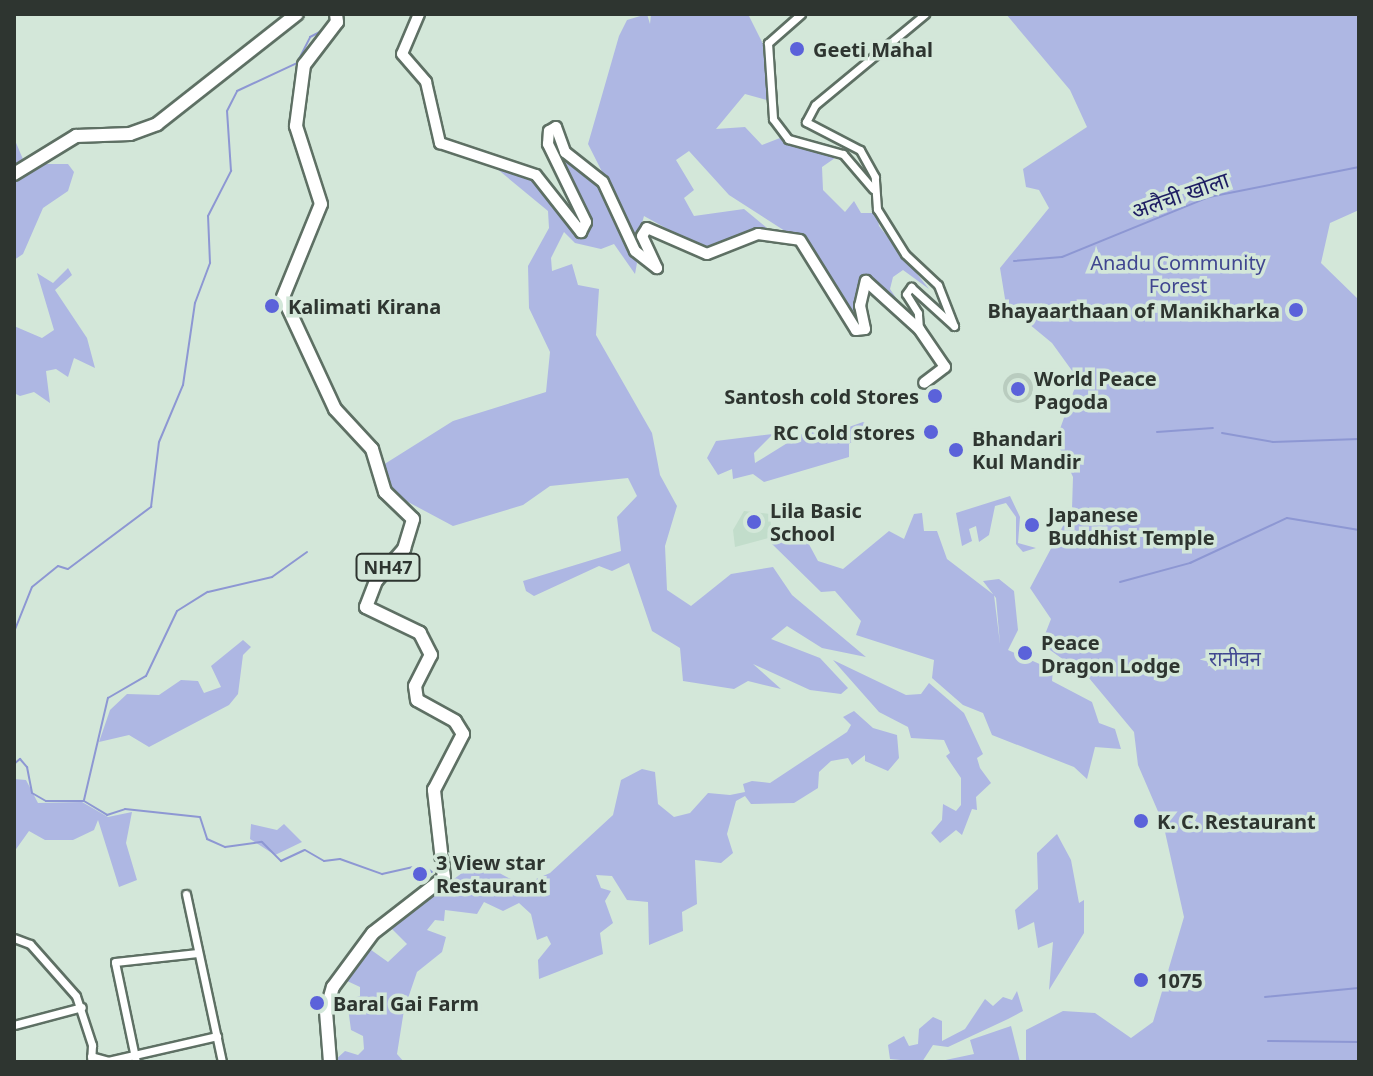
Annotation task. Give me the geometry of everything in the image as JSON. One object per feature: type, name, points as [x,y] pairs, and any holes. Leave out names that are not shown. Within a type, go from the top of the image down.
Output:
[{"type":"highway","points":[[14,174],[76,136],[119,136],[157,124],[297,14]]},
{"type":"highway","name":"NH47","points":[[330,1062],[326,1011],[333,987],[373,933],[444,878],[434,790],[463,734],[455,721],[417,700],[415,686],[431,655],[423,637],[366,607],[376,581],[404,549],[413,519],[385,492],[372,449],[335,409],[283,297],[321,204],[296,126],[304,65],[337,22],[336,14]]},
{"type":"main road","points":[[419,14],[402,54],[426,82],[435,136],[446,146],[536,175],[577,231],[586,222],[548,144],[553,127],[565,152],[598,175],[635,251],[654,267],[661,265],[642,236],[647,228],[707,254],[758,234],[792,236],[815,257],[856,330],[865,329],[860,306],[866,281],[919,329],[945,367],[924,383]]},
{"type":"street","points":[[801,14],[768,43],[773,119],[788,139],[843,154],[873,189]]},
{"type":"street","points":[[919,329],[907,288],[918,289],[951,327],[952,311],[931,273],[905,254],[877,209],[873,189],[875,177],[860,150],[841,135],[810,128],[807,115],[925,14]]},
{"type":"street","points":[[186,894],[222,1062]]},
{"type":"street","points":[[14,938],[30,944],[82,1007],[91,1059],[135,1059],[217,1036]]},
{"type":"street","points":[[135,1059],[115,962],[198,953]]},
{"type":"street","points":[[14,1025],[82,1007]]},
{"type":"shaded area","name":"Lila Basic School","points":[[744,511],[770,514],[772,537],[735,547],[733,530]]},
{"type":"green space","points":[[647,14],[650,24],[651,14],[748,14],[763,44],[767,100],[745,94],[716,129],[745,127],[762,145],[780,138],[835,158],[822,167],[823,190],[845,212],[854,201],[861,213],[877,213],[879,226],[929,289],[903,270],[893,277],[890,289],[905,311],[860,276],[861,325],[856,323],[813,249],[729,195],[689,151],[676,160],[694,190],[684,198],[694,216],[744,209],[767,228],[709,252],[644,216],[637,241],[588,144],[619,36],[627,20]]},
{"type":"green space","points":[[1006,14],[1359,14],[1359,210],[1330,223],[1321,263],[1359,300],[1359,1062],[1026,1062],[1026,1030],[1063,1011],[1095,1013],[1131,1038],[1153,1022],[1184,917],[1163,823],[1138,765],[1134,732],[1089,678],[1050,650],[1044,637],[1051,619],[1030,588],[1072,509],[1073,477],[1056,440],[1078,379],[1052,343],[1006,305],[1000,268],[1049,208],[1039,190],[1026,187],[1023,169],[1087,127],[1070,90]]},
{"type":"green space","points":[[556,137],[561,150],[594,174],[637,263],[635,274],[614,244],[601,249],[575,243],[564,232],[551,258],[552,271],[572,264],[578,285],[599,289],[596,335],[652,433],[660,475],[677,506],[665,546],[667,590],[691,606],[731,574],[773,567],[792,595],[866,657],[822,648],[787,626],[771,639],[820,658],[848,688],[841,694],[810,690],[753,664],[781,689],[748,681],[734,689],[683,681],[680,648],[652,631],[629,563],[612,571],[599,566],[534,596],[526,591],[523,581],[621,551],[617,517],[637,496],[628,478],[550,486],[523,505],[453,526],[395,495],[383,465],[453,421],[546,392],[550,352],[529,308],[528,266],[549,228],[548,211],[496,168],[530,176],[577,234],[585,233],[590,223],[564,168]]},
{"type":"green space","points":[[14,138],[25,164],[68,164],[74,172],[68,191],[43,208],[23,254],[14,260]]},
{"type":"green space","points":[[68,268],[72,275],[55,290],[87,338],[95,368],[74,358],[68,377],[56,369],[46,371],[50,403],[34,392],[20,396],[14,393],[14,326],[42,338],[54,330],[37,273],[53,283]]},
{"type":"green space","points":[[863,422],[871,427],[849,444],[849,457],[764,482],[753,474],[733,479],[732,469],[718,475],[707,458],[716,441],[773,434],[754,453],[755,463],[805,432],[832,433]]},
{"type":"green space","points":[[1010,496],[1020,517],[1018,543],[1036,548],[1023,552],[1016,544],[1016,517],[1006,503],[995,506],[989,535],[979,542],[976,526],[969,529],[972,541],[962,546],[956,513]]},
{"type":"green space","points":[[922,513],[924,531],[937,531],[947,559],[993,594],[983,581],[999,579],[1014,591],[1018,630],[1008,650],[1053,670],[1052,681],[1092,702],[1099,723],[1115,729],[1121,749],[1095,747],[1087,779],[1074,767],[992,735],[983,713],[963,705],[932,678],[934,660],[856,635],[861,621],[835,591],[821,592],[770,542],[798,524],[818,561],[843,569],[889,531],[904,539],[914,514]]},
{"type":"green space","points":[[243,640],[251,647],[243,655],[238,694],[229,705],[149,747],[129,735],[99,742],[110,710],[127,694],[159,695],[181,680],[198,681],[204,693],[221,687],[211,666]]},
{"type":"green space","points":[[833,660],[906,695],[921,694],[929,683],[964,713],[983,754],[977,758],[980,768],[991,783],[976,797],[977,810],[972,809],[962,835],[956,830],[940,843],[931,833],[942,820],[943,804],[956,811],[961,805],[961,778],[946,756],[950,753],[944,740],[911,738],[908,727],[879,712]]},
{"type":"green space","points":[[854,711],[873,728],[897,735],[899,758],[888,771],[865,761],[865,755],[852,765],[848,758],[831,761],[819,772],[818,788],[794,803],[751,804],[745,796],[736,801],[727,834],[733,853],[721,863],[695,860],[697,904],[682,912],[683,931],[649,945],[648,902],[627,900],[612,876],[596,875],[601,888],[611,891],[605,901],[613,923],[600,933],[603,954],[539,979],[538,960],[551,944],[547,936],[537,940],[531,914],[519,903],[503,911],[484,902],[477,914],[445,910],[444,921],[435,920],[427,930],[446,937],[442,952],[417,972],[404,1010],[397,1054],[404,1062],[333,1062],[345,1051],[358,1055],[364,1049],[363,1036],[351,1030],[347,1000],[360,996],[360,987],[345,980],[367,947],[388,962],[407,944],[390,927],[462,873],[488,867],[522,885],[550,873],[613,815],[621,780],[642,769],[655,772],[658,804],[674,817],[690,813],[708,793],[730,795],[745,792],[743,784],[752,781],[770,783],[847,732],[851,725],[843,717]]},
{"type":"green space","points":[[14,779],[26,780],[38,803],[82,802],[108,817],[132,812],[126,843],[137,880],[119,887],[98,820],[94,830],[73,840],[45,840],[29,831],[14,852]]},
{"type":"green space","points":[[251,824],[277,830],[284,824],[302,842],[275,855],[250,839]]},
{"type":"green space","points":[[1057,834],[1071,860],[1079,903],[1084,900],[1084,933],[1049,990],[1053,942],[1038,948],[1034,922],[1018,930],[1015,910],[1038,889],[1037,853]]},
{"type":"green space","points":[[1017,991],[1023,1011],[948,1047],[933,1045],[922,1062],[890,1059],[888,1045],[904,1036],[909,1046],[918,1044],[919,1029],[933,1017],[942,1021],[942,1041],[965,1029],[985,999],[993,1006],[1003,997],[1012,1000]]},
{"type":"green space","points":[[1011,1026],[1020,1062],[936,1062],[974,1054],[970,1040]]},
{"type":"building","name":"World Peace Pagoda","points":[[1018,373],[1029,377],[1033,388],[1029,399],[1018,403],[1007,399],[1003,388],[1007,377]]},
{"type":"waterway","points":[[14,632],[32,587],[58,566],[68,569],[151,507],[159,442],[183,385],[195,303],[210,263],[208,216],[231,171],[227,111],[237,91],[297,63],[310,37],[324,30]]},
{"type":"waterway","name":"अलैची खोला","points":[[1014,261],[1062,257],[1209,197],[1359,167]]},
{"type":"waterway","points":[[1157,432],[1213,428]]},
{"type":"waterway","points":[[1222,433],[1273,442],[1359,439]]},
{"type":"waterway","points":[[1120,582],[1190,563],[1287,518],[1359,530]]},
{"type":"waterway","points":[[84,800],[108,698],[146,676],[177,611],[208,592],[272,577],[307,552]]},
{"type":"waterway","points":[[14,764],[20,759],[27,767],[32,793],[46,801],[84,801],[107,815],[125,809],[200,817],[207,839],[225,847],[262,842],[281,861],[305,850],[324,861],[340,859],[382,874],[422,865],[432,872]]},
{"type":"waterway","points":[[1265,997],[1359,988]]},
{"type":"waterway","points":[[1268,1041],[1359,1042]]},
{"type":"place","name":"Geeti Mahal","points":[[797,49]]},
{"type":"place","name":"Kalimati Kirana","points":[[272,306]]},
{"type":"place","name":"Bhayaarthaan of Manikharka","points":[[1296,310]]},
{"type":"place","name":"World Peace Pagoda","points":[[1018,389]]},
{"type":"place","name":"Santosh cold Stores","points":[[935,396]]},
{"type":"place","name":"RC Cold stores","points":[[931,432]]},
{"type":"place","name":"Bhandari Kul Mandir","points":[[956,450]]},
{"type":"place","name":"Lila Basic School","points":[[754,522]]},
{"type":"place","name":"Japanese Buddhist Temple","points":[[1032,525]]},
{"type":"place","name":"Peace Dragon Lodge","points":[[1025,653]]},
{"type":"place","name":"K. C. Restaurant","points":[[1141,821]]},
{"type":"place","name":"3 View star Restaurant","points":[[420,874]]},
{"type":"place","name":"1075","points":[[1141,980]]},
{"type":"place","name":"Baral Gai Farm","points":[[317,1003]]},
{"type":"park label","name":"Anadu Community Forest","points":[[1178,274]]},
{"type":"park label","name":"रानीवन","points":[[1235,658]]}]
